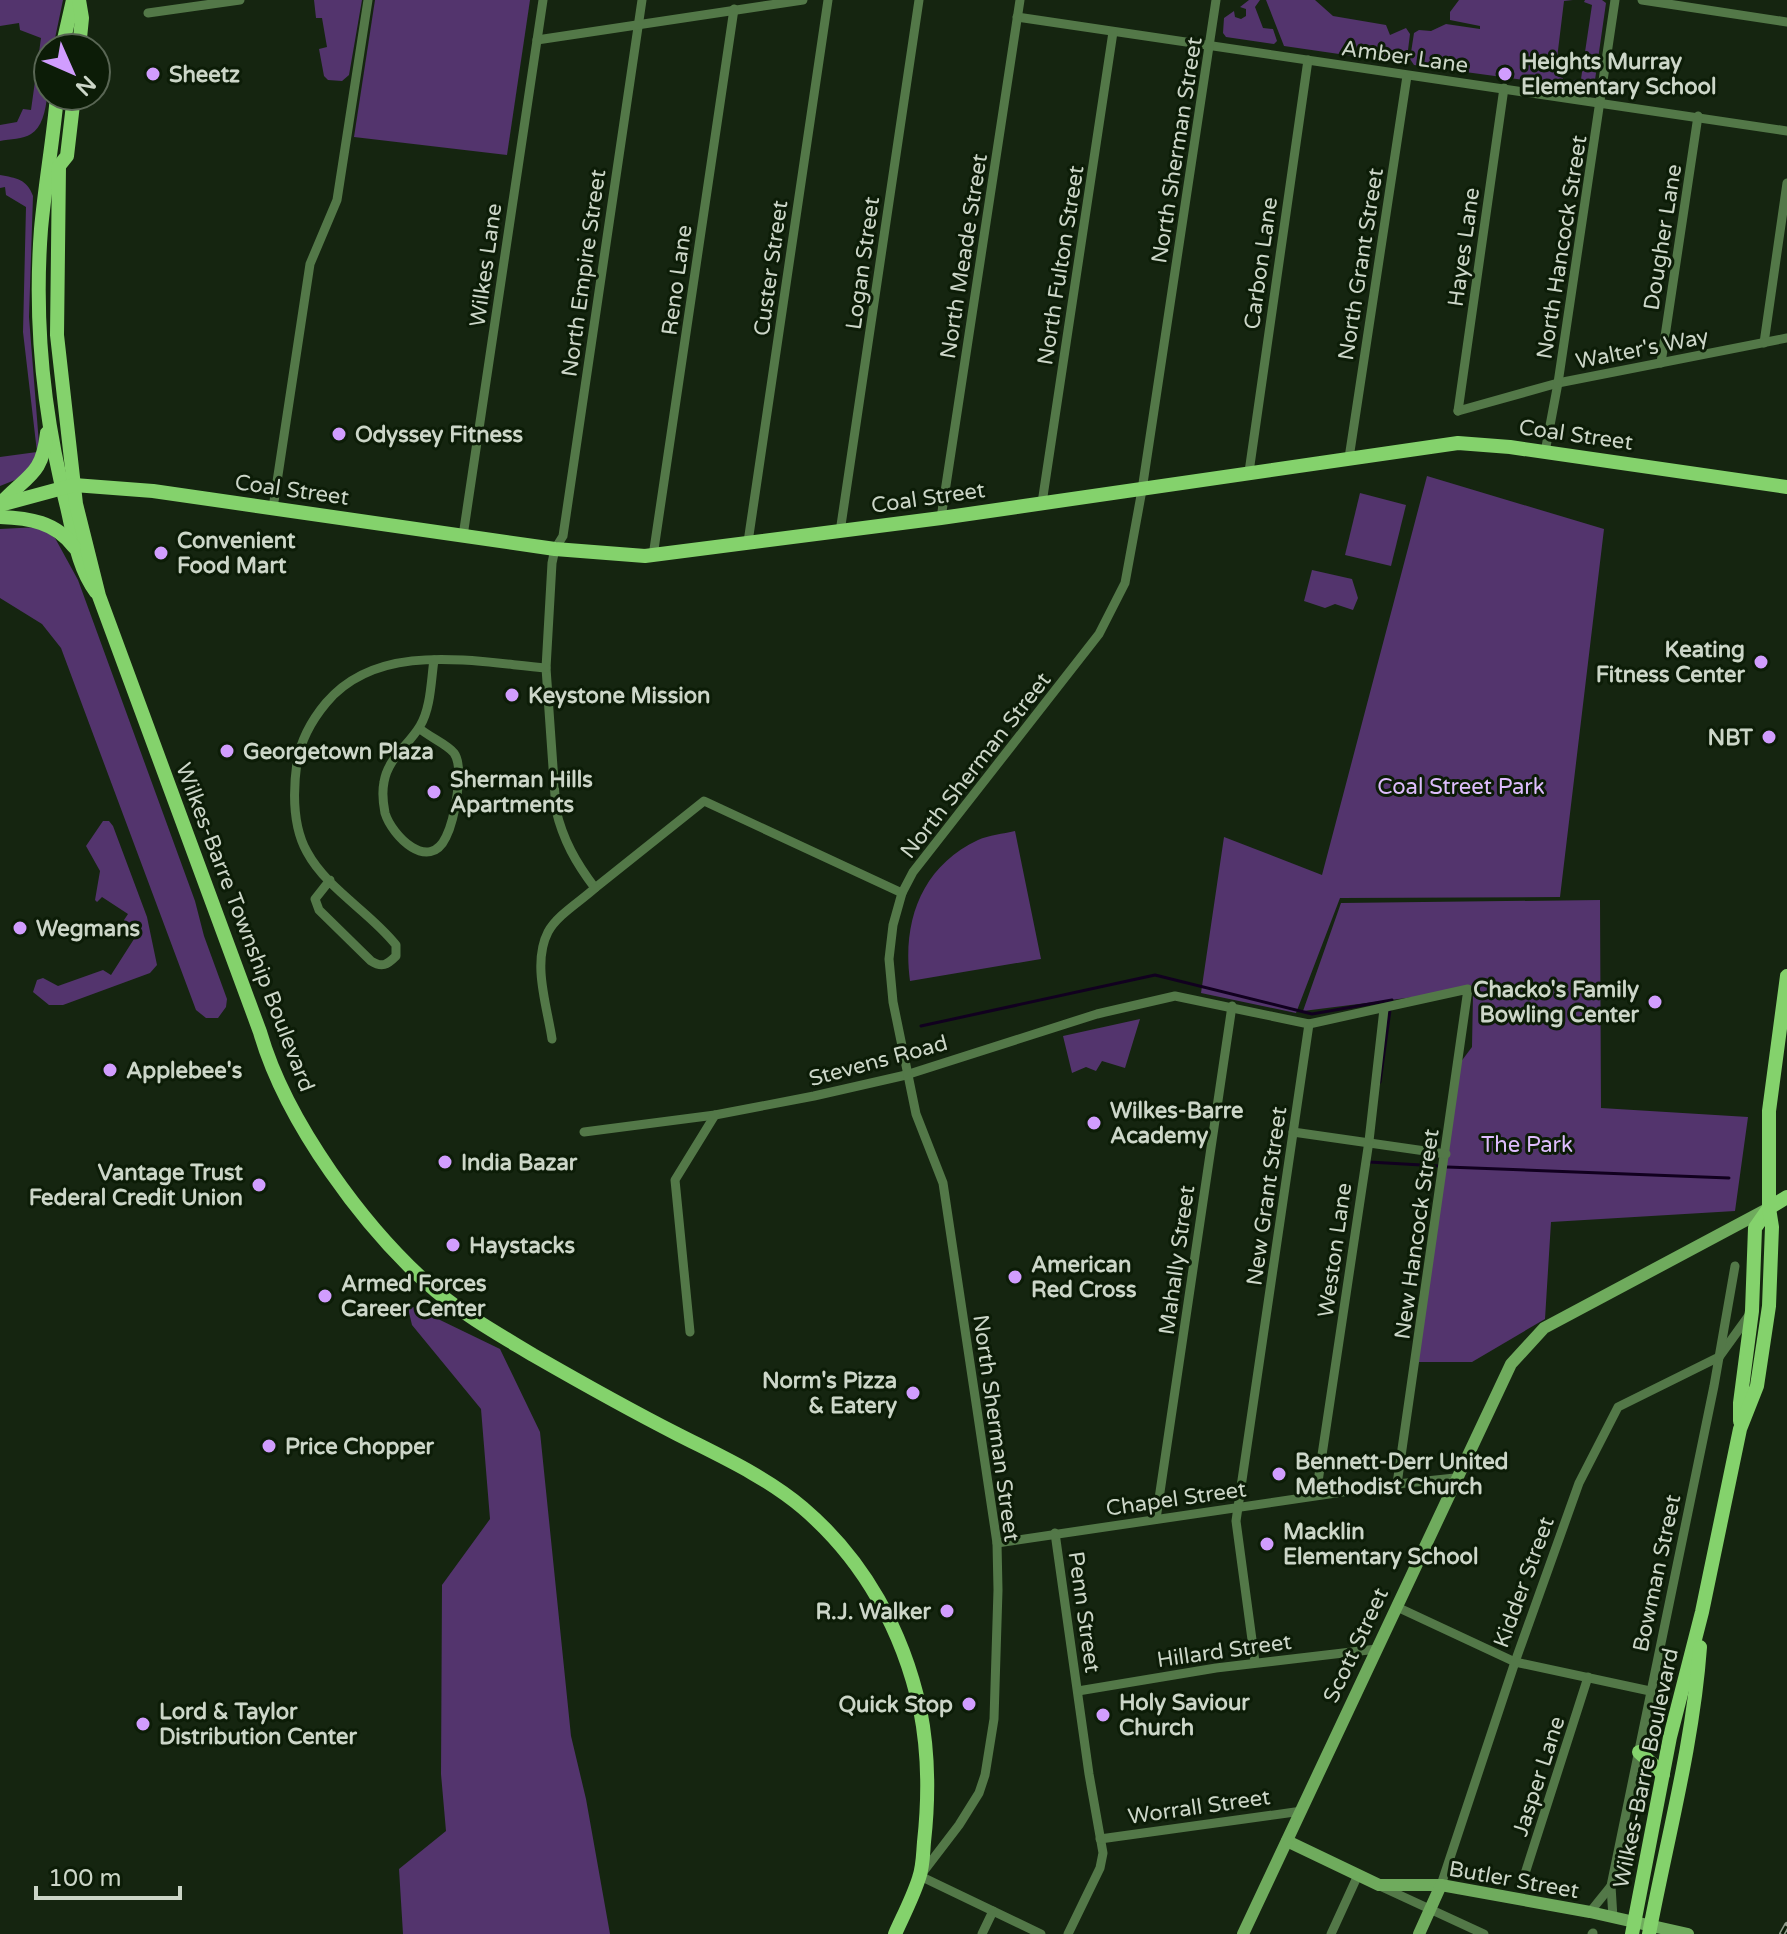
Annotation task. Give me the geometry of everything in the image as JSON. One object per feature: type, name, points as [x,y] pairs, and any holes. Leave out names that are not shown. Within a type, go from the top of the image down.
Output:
[{"type":"main road","points":[[67,32],[76,0]]},
{"type":"main road","points":[[76,0],[82,18],[81,32]]},
{"type":"main road","name":"Wilkes-Barre Township Boulevard","points":[[55,112],[41,243],[40,329],[49,416],[68,487],[76,504],[99,596],[269,1061],[292,1110],[325,1161],[389,1246],[437,1292],[492,1331],[577,1381],[745,1469],[802,1507],[846,1551],[868,1581],[901,1645],[915,1685],[927,1750],[928,1808],[920,1876],[895,1934]]},
{"type":"main road","name":"Wilkes-Barre Township Boulevard","points":[[72,112],[67,156],[59,166],[56,286],[61,386],[68,487],[78,553],[84,576],[99,596]]},
{"type":"main road","points":[[0,505],[34,475],[44,455],[49,416]]},
{"type":"main road","name":"Coal Street","points":[[0,505],[68,487],[153,491],[555,549],[653,556],[1142,490],[1458,443],[1545,452],[1787,487]]},
{"type":"main road","points":[[0,517],[46,523],[65,535],[78,553]]},
{"type":"main road","points":[[1769,1208],[1769,1111],[1787,976]]},
{"type":"main road","name":"Scott Street","points":[[1769,1208],[1787,1197]]},
{"type":"main road","name":"Wilkes-Barre Boulevard","points":[[1740,1429],[1740,1403],[1752,1311],[1755,1228],[1769,1208]]},
{"type":"main road","name":"Wilkes-Barre Boulevard","points":[[1633,1929],[1663,1774],[1702,1612],[1740,1429],[1757,1386],[1769,1306],[1772,1227],[1769,1208]]},
{"type":"main road","name":"Wilkes-Barre Boulevard","points":[[1649,1930],[1697,1680],[1702,1612]]},
{"type":"main road","points":[[1639,1752],[1663,1774]]},
{"type":"street","points":[[148,13],[240,0]]},
{"type":"street","points":[[273,508],[310,264],[337,200],[368,0]]},
{"type":"street","name":"Wilkes Lane","points":[[463,536],[543,0]]},
{"type":"street","name":"North Empire Street","points":[[595,888],[575,861],[561,833],[556,810],[546,668],[555,549],[563,536],[642,0]]},
{"type":"street","points":[[537,40],[803,0]]},
{"type":"street","name":"Custer Street","points":[[748,542],[828,0]]},
{"type":"street","name":"Logan Street","points":[[840,532],[919,0]]},
{"type":"street","name":"North Meade Street","points":[[941,518],[1020,0]]},
{"type":"street","name":"North Sherman Street","points":[[920,1876],[979,1793],[990,1755],[996,1680],[997,1543],[943,1183],[916,1114],[895,1020],[889,959],[893,925],[902,893],[933,845],[1099,634],[1125,583],[1142,490],[1216,0]]},
{"type":"street","name":"North Hancock Street","points":[[1545,452],[1615,0]]},
{"type":"street","points":[[1642,0],[1787,22]]},
{"type":"street","name":"Reno Lane","points":[[653,556],[734,9]]},
{"type":"street","name":"Amber Lane","points":[[1017,17],[1787,131]]},
{"type":"street","name":"North Fulton Street","points":[[1042,503],[1113,32]]},
{"type":"street","name":"Carbon Lane","points":[[1249,472],[1308,60]]},
{"type":"street","name":"North Grant Street","points":[[1349,458],[1407,76]]},
{"type":"street","name":"Hayes Lane","points":[[1458,411],[1504,88]]},
{"type":"street","name":"Dougher Lane","points":[[1661,363],[1698,116]]},
{"type":"street","points":[[1764,343],[1787,183]]},
{"type":"street","name":"Walter's Way","points":[[1458,411],[1558,383],[1787,338]]},
{"type":"street","points":[[330,880],[315,899],[319,910],[371,961],[382,966],[388,964],[396,956],[396,945],[330,880],[307,851],[296,807],[296,767],[300,746],[309,726],[332,695],[369,670],[396,663],[434,660],[546,668]]},
{"type":"street","points":[[419,728],[455,754],[458,784],[447,835],[442,844],[435,850],[419,852],[394,831],[385,812],[384,779],[394,758],[419,728],[425,715],[434,660]]},
{"type":"street","points":[[552,1039],[541,973],[542,950],[549,930],[595,888],[704,801],[902,893]]},
{"type":"street","name":"New Hancock Street","points":[[1384,1009],[1468,989],[1397,1484]]},
{"type":"street","name":"Stevens Road","points":[[584,1132],[715,1115],[906,1075],[1097,1014],[1175,996],[1232,1006]]},
{"type":"street","points":[[1232,1006],[1309,1024],[1384,1009]]},
{"type":"street","name":"Mahally Street","points":[[1156,1519],[1232,1006]]},
{"type":"street","name":"Weston Lane","points":[[1316,1495],[1369,1141],[1384,1009]]},
{"type":"street","name":"New Grant Street","points":[[1255,1662],[1236,1521],[1309,1024]]},
{"type":"street","points":[[690,1332],[675,1180],[715,1115]]},
{"type":"street","points":[[1293,1132],[1446,1154]]},
{"type":"street","name":"Scott Street","points":[[1243,1934],[1511,1364],[1544,1328],[1769,1208]]},
{"type":"street","name":"Bowman Street","points":[[1613,1918],[1611,1886],[1735,1266]]},
{"type":"street","name":"Kidder Street","points":[[1419,1934],[1441,1885],[1515,1662],[1579,1483],[1618,1407],[1719,1357],[1752,1311]]},
{"type":"street","name":"Chapel Street","points":[[997,1543],[1316,1495],[1455,1478]]},
{"type":"street","name":"Penn Street","points":[[1055,1533],[1103,1853],[1100,1868],[1068,1934]]},
{"type":"street","points":[[1397,1607],[1515,1662],[1650,1691]]},
{"type":"street","name":"Hillard Street","points":[[1078,1691],[1255,1662],[1377,1649]]},
{"type":"street","name":"Jasper Lane","points":[[1521,1886],[1588,1677]]},
{"type":"street","name":"Worrall Street","points":[[1100,1839],[1302,1811]]},
{"type":"street","points":[[1287,1841],[1484,1934]]},
{"type":"street","points":[[1331,1934],[1358,1875]]},
{"type":"street","points":[[920,1876],[1041,1934]]},
{"type":"street","name":"Butler Street","points":[[1379,1885],[1441,1885],[1590,1912],[1613,1918],[1633,1929],[1688,1934]]},
{"type":"street","name":"Bowman Street","points":[[1590,1912],[1611,1886]]},
{"type":"street","points":[[982,1934],[993,1911]]},
{"type":"green space","points":[[0,0],[63,0],[56,32],[32,32],[32,35],[20,30],[19,23],[0,26]]},
{"type":"green space","points":[[314,0],[362,0],[349,75],[342,81],[328,80],[324,76],[319,49],[327,47],[322,18],[316,18]]},
{"type":"green space","points":[[375,0],[530,0],[507,155],[354,137]]},
{"type":"green space","points":[[1249,0],[1260,0],[1255,7],[1263,28],[1273,29],[1277,41],[1274,44],[1226,37],[1223,33],[1224,18],[1234,11],[1235,17],[1241,19],[1246,16],[1246,9],[1240,7]]},
{"type":"green space","points":[[1266,0],[1315,0],[1333,16],[1386,25],[1390,35],[1406,28],[1410,34],[1407,58],[1401,63],[1284,46]]},
{"type":"green space","points":[[1459,0],[1573,0],[1564,1],[1555,75],[1563,78],[1561,85],[1414,65],[1410,59],[1414,33],[1419,30],[1431,31],[1446,24],[1480,29],[1480,26],[1450,20],[1450,12]]},
{"type":"green space","points":[[1585,0],[1602,0],[1606,3],[1594,87],[1590,91],[1573,86],[1574,80],[1581,79],[1592,5]]},
{"type":"green space","points":[[32,103],[32,112],[45,112],[38,128],[20,138],[0,141],[0,125],[17,122],[23,109],[31,110]]},
{"type":"green space","points":[[0,175],[24,183],[33,196],[29,317],[39,444],[37,452],[23,332],[26,207],[6,195],[5,187],[0,188]]},
{"type":"green space","points":[[37,452],[33,467],[0,486],[0,457]]},
{"type":"green space","name":"Coal Street Park","points":[[1427,476],[1604,529],[1560,897],[1340,898],[1296,1013],[1201,993],[1224,837],[1322,875]]},
{"type":"green space","points":[[1360,493],[1406,505],[1391,566],[1345,555]]},
{"type":"green space","points":[[39,527],[55,538],[78,580],[195,901],[227,999],[226,1007],[218,1018],[206,1018],[196,1010],[61,648],[42,624],[0,598],[0,529]]},
{"type":"green space","points":[[1312,570],[1352,579],[1358,598],[1353,610],[1335,604],[1325,608],[1304,601]]},
{"type":"green space","points":[[103,821],[109,821],[113,826],[147,917],[157,965],[150,973],[63,1005],[49,1005],[33,992],[37,980],[43,978],[58,986],[103,970],[111,975],[134,939],[127,934],[124,920],[128,914],[102,897],[97,902],[95,900],[100,871],[86,846]]},
{"type":"green space","points":[[1015,831],[1041,959],[910,981],[909,938],[920,898],[929,881],[958,851],[982,838]]},
{"type":"green space","name":"The Park","points":[[1600,900],[1601,1108],[1748,1117],[1735,1211],[1551,1222],[1545,1319],[1472,1362],[1416,1362],[1457,1067],[1472,1047],[1473,994],[1454,992],[1303,1011],[1341,903]]},
{"type":"green space","points":[[1140,1019],[1125,1068],[1102,1061],[1096,1071],[1086,1067],[1072,1073],[1063,1036]]},
{"type":"green space","points":[[407,1304],[500,1349],[540,1432],[571,1736],[586,1799],[610,1934],[403,1934],[399,1869],[446,1831],[441,1774],[442,1585],[490,1519],[481,1409],[412,1325]]},
{"type":"waterway","points":[[921,1026],[1155,975],[1312,1014],[1391,1002]]},
{"type":"waterway","points":[[1380,1082],[1390,1010]]},
{"type":"waterway","points":[[1369,1160],[1439,1166]]},
{"type":"waterway","points":[[1447,1167],[1729,1178]]},
{"type":"railway","points":[[1782,1934],[1787,1925]]},
{"type":"place","name":"Sheetz","points":[[153,74]]},
{"type":"place","name":"Heights Murray Elementary School","points":[[1505,74]]},
{"type":"place","name":"Odyssey Fitness","points":[[339,434]]},
{"type":"place","name":"Convenient Food Mart","points":[[161,553]]},
{"type":"place","name":"Keating Fitness Center","points":[[1761,662]]},
{"type":"place","name":"Keystone Mission","points":[[512,695]]},
{"type":"place","name":"NBT","points":[[1769,737]]},
{"type":"place","name":"Georgetown Plaza","points":[[227,751]]},
{"type":"place","name":"Sherman Hills Apartments","points":[[434,792]]},
{"type":"place","name":"Wegmans","points":[[20,928]]},
{"type":"place","name":"Chacko's Family Bowling Center","points":[[1655,1002]]},
{"type":"place","name":"Applebee's","points":[[110,1070]]},
{"type":"place","name":"Wilkes-Barre Academy","points":[[1094,1123]]},
{"type":"place","name":"India Bazar","points":[[445,1162]]},
{"type":"place","name":"Vantage Trust Federal Credit Union","points":[[259,1185]]},
{"type":"place","name":"Haystacks","points":[[453,1245]]},
{"type":"place","name":"American Red Cross","points":[[1015,1277]]},
{"type":"place","name":"Armed Forces Career Center","points":[[325,1296]]},
{"type":"place","name":"Norm's Pizza & Eatery","points":[[913,1393]]},
{"type":"place","name":"Price Chopper","points":[[269,1446]]},
{"type":"place","name":"Bennett-Derr United Methodist Church","points":[[1279,1474]]},
{"type":"place","name":"Macklin Elementary School","points":[[1267,1544]]},
{"type":"place","name":"R.J. Walker","points":[[947,1611]]},
{"type":"place","name":"Quick Stop","points":[[969,1704]]},
{"type":"place","name":"Holy Saviour Church","points":[[1103,1715]]},
{"type":"place","name":"Lord & Taylor Distribution Center","points":[[143,1724]]}]
